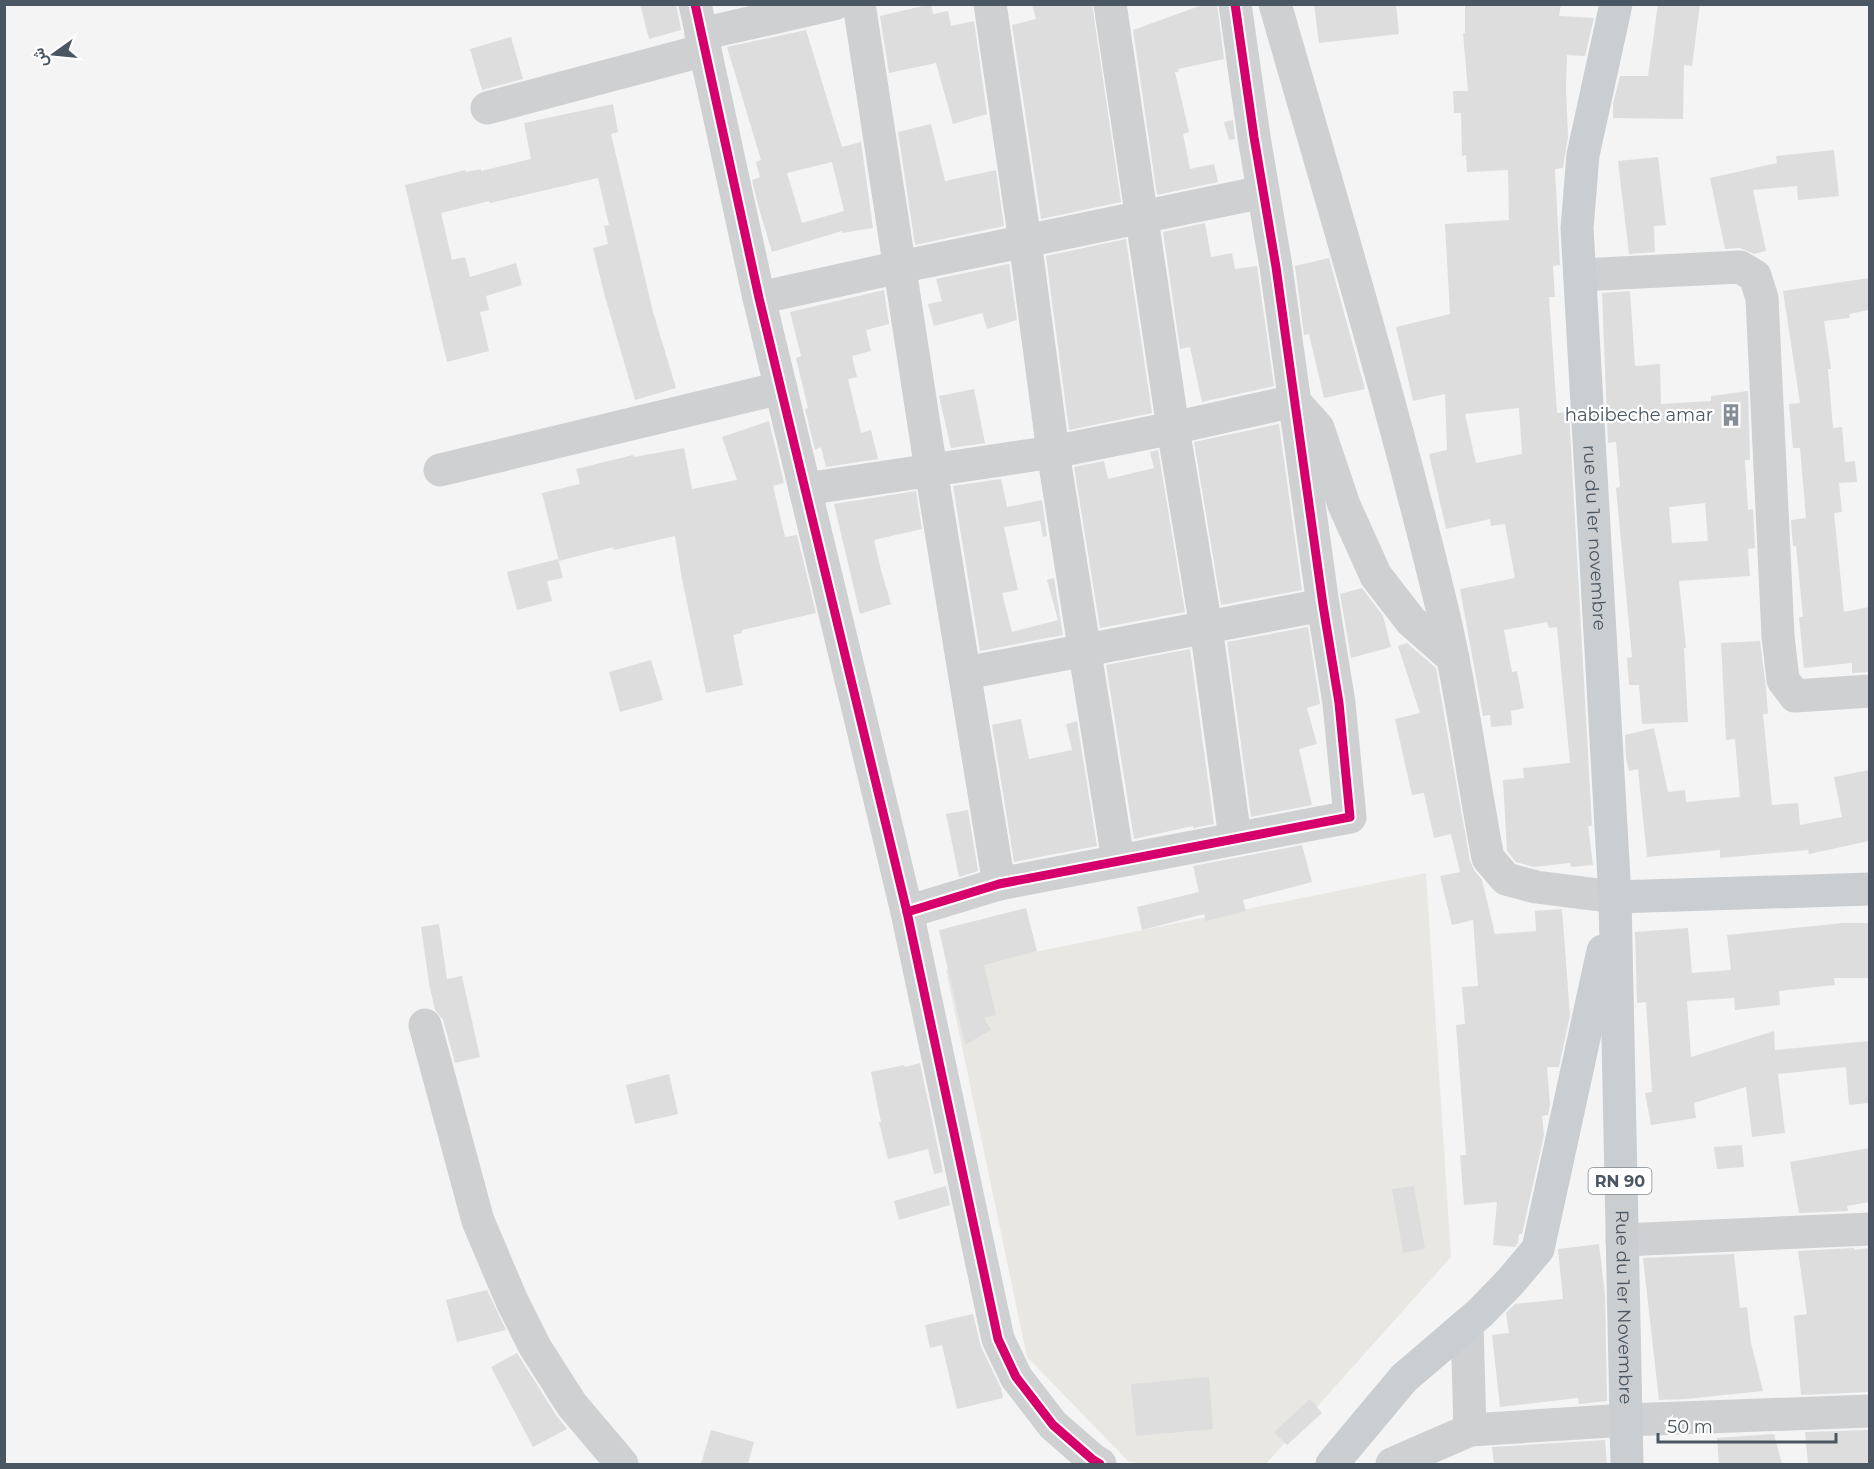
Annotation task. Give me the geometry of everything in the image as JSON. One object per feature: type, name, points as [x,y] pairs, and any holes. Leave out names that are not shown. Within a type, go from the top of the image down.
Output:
[{"type":"main road","name":"rue du 1er novembre","points":[[1615,897],[1577,228],[1582,155],[1616,4]]},
{"type":"main road","points":[[1332,1464],[1404,1378],[1480,1313],[1538,1249],[1615,897],[1869,889]]},
{"type":"main road","name":"Rue du 1er Novembre","points":[[1615,897],[1627,1464]]},
{"type":"street","points":[[487,108],[700,29],[834,4]]},
{"type":"street","points":[[859,4],[931,470],[999,884]]},
{"type":"street","points":[[990,4],[1053,452],[1118,860]]},
{"type":"street","points":[[1110,4],[1173,428],[1206,627],[1235,838]]},
{"type":"street","points":[[907,912],[999,884],[1350,817],[1339,702],[1235,4]]},
{"type":"street","points":[[1275,4],[1379,363],[1442,609],[1453,658],[1488,858],[1506,879],[1536,887],[1615,897]]},
{"type":"street","points":[[700,29],[759,298],[907,912],[998,1339],[1016,1377],[1053,1425],[1092,1460],[1100,1464]]},
{"type":"street","points":[[759,298],[1263,192]]},
{"type":"street","points":[[1580,276],[1740,267],[1755,276],[1762,298],[1778,636],[1783,680],[1796,696],[1869,691]]},
{"type":"street","points":[[440,470],[781,388]]},
{"type":"street","points":[[1294,401],[1318,428],[1344,505],[1376,576],[1411,621],[1453,658]]},
{"type":"street","points":[[805,489],[1053,452],[1294,401]]},
{"type":"street","points":[[965,673],[1323,605]]},
{"type":"street","points":[[425,1025],[478,1221],[512,1301],[535,1347],[572,1405],[622,1464]]},
{"type":"street","points":[[1622,1240],[1869,1229]]},
{"type":"street","points":[[1467,1324],[1470,1431]]},
{"type":"street","points":[[1392,1464],[1470,1431],[1626,1420],[1869,1411]]},
{"type":"shaded area","points":[[1426,873],[1451,1257],[1266,1464],[1129,1462],[1027,1357],[946,970]]},
{"type":"building","points":[[640,4],[676,4],[681,30],[649,39]]},
{"type":"building","points":[[931,4],[933,14],[948,11],[951,26],[974,21],[987,114],[953,124],[936,63],[889,73],[880,16]]},
{"type":"building","points":[[1032,4],[1092,4],[1121,202],[1041,219],[1012,25],[1036,19]]},
{"type":"building","points":[[1205,4],[1217,4],[1224,59],[1178,69],[1179,72],[1175,72],[1189,132],[1183,134],[1190,169],[1214,164],[1218,182],[1157,195],[1133,30]]},
{"type":"building","points":[[1314,4],[1396,4],[1399,34],[1319,43]]},
{"type":"building","points":[[1561,4],[1559,16],[1594,18],[1585,56],[1567,55],[1568,137],[1563,168],[1555,169],[1560,265],[1553,266],[1555,297],[1549,297],[1557,413],[1569,412],[1592,826],[1588,826],[1593,865],[1571,867],[1570,863],[1533,867],[1516,862],[1507,851],[1503,780],[1524,778],[1523,768],[1570,763],[1557,627],[1549,628],[1547,622],[1504,630],[1512,672],[1517,671],[1524,708],[1511,711],[1512,725],[1491,727],[1490,715],[1483,716],[1460,589],[1515,578],[1505,524],[1491,526],[1490,519],[1446,529],[1429,454],[1447,450],[1445,394],[1413,401],[1396,327],[1450,314],[1445,224],[1509,220],[1508,170],[1467,172],[1466,155],[1462,156],[1461,113],[1454,113],[1453,91],[1468,91],[1463,33],[1465,33],[1465,5]],"holes":[[[1519,408],[1522,454],[1476,463],[1465,414]]]},
{"type":"building","points":[[1658,4],[1700,4],[1692,66],[1684,65],[1683,119],[1613,118],[1613,104],[1620,76],[1648,76]]},
{"type":"building","points":[[806,30],[842,147],[861,142],[873,228],[842,233],[842,231],[772,252],[752,180],[760,177],[756,162],[761,160],[727,47]],"holes":[[[832,162],[844,211],[802,223],[787,173]]]},
{"type":"building","points":[[511,37],[523,79],[482,90],[470,49]]},
{"type":"building","points":[[613,104],[618,132],[611,134],[653,312],[676,388],[635,400],[593,248],[608,244],[604,226],[609,225],[598,178],[441,213],[452,260],[465,257],[470,277],[516,263],[522,285],[486,296],[489,310],[480,312],[489,351],[447,362],[405,185],[465,170],[466,172],[481,169],[481,171],[531,159],[524,123]]},
{"type":"building","points":[[1233,120],[1235,139],[1229,140],[1224,122]]},
{"type":"building","points":[[931,124],[945,181],[996,170],[1004,226],[915,245],[898,132]]},
{"type":"building","points":[[1834,150],[1839,196],[1798,200],[1797,186],[1753,190],[1766,251],[1754,254],[1740,248],[1725,249],[1710,178],[1777,163],[1776,156]]},
{"type":"building","points":[[1658,157],[1666,225],[1654,226],[1655,252],[1629,254],[1618,161]]},
{"type":"building","points":[[1205,223],[1211,257],[1232,253],[1235,269],[1257,266],[1274,386],[1202,402],[1190,347],[1180,349],[1163,232]]},
{"type":"building","points":[[1126,239],[1152,413],[1069,430],[1046,256]]},
{"type":"building","points":[[1329,258],[1365,389],[1324,398],[1309,334],[1304,335],[1295,266]]},
{"type":"building","points":[[1009,264],[1017,320],[987,329],[982,313],[934,326],[928,304],[942,301],[936,279]]},
{"type":"building","points":[[1869,278],[1869,310],[1849,314],[1850,318],[1824,321],[1831,369],[1828,369],[1833,428],[1842,427],[1845,462],[1855,461],[1857,482],[1839,483],[1842,512],[1834,513],[1844,612],[1869,607],[1869,672],[1852,673],[1852,663],[1804,668],[1799,617],[1803,617],[1791,520],[1806,518],[1800,448],[1793,448],[1789,404],[1800,403],[1783,291]]},
{"type":"building","points":[[884,290],[889,324],[866,330],[871,351],[852,356],[857,377],[848,379],[861,433],[871,430],[878,459],[826,467],[821,447],[815,450],[805,409],[808,408],[796,358],[801,356],[790,312]]},
{"type":"building","points":[[1630,291],[1635,366],[1660,364],[1661,404],[1711,401],[1711,396],[1748,391],[1750,460],[1745,460],[1748,510],[1753,509],[1755,548],[1748,549],[1750,576],[1679,581],[1686,648],[1684,648],[1688,722],[1642,724],[1639,685],[1629,685],[1627,658],[1632,657],[1616,488],[1620,487],[1616,442],[1608,443],[1602,293]],"holes":[[[1705,503],[1708,541],[1672,543],[1669,507]]]},
{"type":"building","points":[[974,389],[985,443],[951,448],[939,396]]},
{"type":"building","points":[[769,421],[784,483],[773,486],[785,537],[797,535],[816,613],[742,630],[742,633],[733,635],[743,685],[706,693],[675,536],[614,550],[613,547],[559,561],[542,493],[580,484],[576,469],[633,455],[634,457],[684,448],[692,489],[737,480],[722,437]]},
{"type":"building","points":[[1279,424],[1302,590],[1221,605],[1194,442]]},
{"type":"building","points":[[1158,450],[1185,612],[1100,628],[1074,467],[1104,461],[1108,479],[1154,468],[1150,452]]},
{"type":"building","points":[[1001,479],[1007,507],[1042,500],[1047,536],[1043,537],[1040,521],[1004,527],[1018,590],[1002,593],[1012,632],[1058,620],[1047,580],[1054,578],[1063,635],[980,651],[953,486]]},
{"type":"building","points":[[916,491],[922,529],[874,540],[891,604],[860,614],[834,504]]},
{"type":"building","points":[[558,559],[563,578],[547,581],[552,601],[517,610],[507,572]]},
{"type":"building","points":[[1362,588],[1383,616],[1391,647],[1351,658],[1340,594]]},
{"type":"building","points":[[1308,627],[1320,704],[1307,708],[1317,744],[1299,749],[1312,805],[1251,817],[1227,642]]},
{"type":"building","points":[[1760,641],[1768,714],[1763,714],[1772,805],[1798,803],[1800,825],[1842,817],[1834,777],[1869,770],[1869,841],[1809,854],[1808,850],[1720,858],[1720,850],[1647,857],[1638,769],[1629,771],[1625,735],[1654,728],[1668,792],[1685,790],[1686,802],[1740,797],[1735,739],[1726,740],[1721,643]]},
{"type":"building","points":[[1407,643],[1436,668],[1470,861],[1482,880],[1495,934],[1536,931],[1535,911],[1562,909],[1570,1015],[1559,1067],[1547,1067],[1550,1105],[1548,1115],[1542,1116],[1544,1135],[1522,1234],[1519,1234],[1515,1247],[1493,1245],[1497,1202],[1464,1205],[1460,1155],[1466,1155],[1456,1025],[1465,1024],[1462,987],[1478,986],[1473,920],[1452,925],[1440,876],[1460,872],[1451,834],[1434,838],[1424,793],[1412,795],[1395,719],[1420,713],[1398,646]]},
{"type":"building","points":[[1190,649],[1214,824],[1193,828],[1193,826],[1134,839],[1106,665]]},
{"type":"building","points":[[651,660],[663,700],[620,712],[609,672]]},
{"type":"building","points":[[1021,719],[1029,759],[1072,750],[1066,724],[1077,721],[1097,846],[1014,862],[992,725]]},
{"type":"building","points":[[968,810],[978,871],[959,877],[946,814]]},
{"type":"building","points":[[1302,845],[1312,882],[1243,900],[1246,911],[1206,921],[1204,914],[1142,930],[1137,907],[1199,892],[1193,866]]},
{"type":"building","points":[[1026,908],[1037,951],[984,965],[996,1015],[984,1018],[991,1030],[965,1045],[939,930]]},
{"type":"building","points":[[1843,923],[1869,923],[1869,978],[1834,978],[1835,985],[1779,991],[1780,1005],[1735,1010],[1734,998],[1687,1001],[1691,1057],[1774,1031],[1775,1050],[1869,1041],[1869,1103],[1849,1105],[1846,1067],[1778,1074],[1785,1133],[1752,1137],[1746,1087],[1694,1103],[1696,1118],[1651,1125],[1645,1093],[1652,1092],[1646,1002],[1637,1003],[1635,932],[1688,928],[1692,973],[1731,970],[1727,935]]},
{"type":"building","points":[[439,924],[447,979],[462,976],[480,1057],[455,1063],[443,1020],[435,1010],[421,927]]},
{"type":"building","points":[[920,1063],[943,1172],[934,1174],[928,1149],[888,1159],[871,1072]]},
{"type":"building","points":[[669,1074],[678,1114],[635,1124],[626,1085]]},
{"type":"building","points":[[1742,1145],[1744,1167],[1717,1169],[1714,1147]]},
{"type":"building","points":[[1869,1148],[1869,1202],[1847,1206],[1848,1211],[1799,1213],[1790,1162]]},
{"type":"building","points":[[946,1186],[950,1205],[899,1220],[894,1201]]},
{"type":"building","points":[[1414,1186],[1425,1249],[1403,1253],[1392,1189]]},
{"type":"building","points":[[1599,1244],[1605,1295],[1607,1401],[1579,1404],[1578,1398],[1500,1407],[1492,1335],[1509,1333],[1506,1313],[1515,1304],[1563,1299],[1558,1249]]},
{"type":"building","points":[[1854,1248],[1854,1250],[1869,1248],[1869,1392],[1801,1395],[1794,1316],[1807,1314],[1798,1251]]},
{"type":"building","points":[[1734,1254],[1740,1308],[1747,1307],[1751,1343],[1763,1391],[1659,1400],[1643,1258]]},
{"type":"building","points":[[487,1290],[506,1330],[457,1342],[446,1300]]},
{"type":"building","points":[[973,1314],[981,1347],[1001,1388],[1003,1398],[957,1409],[942,1345],[930,1348],[925,1325]]},
{"type":"building","points":[[517,1353],[567,1429],[533,1447],[491,1367]]},
{"type":"building","points":[[1209,1377],[1213,1429],[1136,1436],[1131,1384]]},
{"type":"building","points":[[1310,1399],[1322,1413],[1287,1445],[1274,1432]]},
{"type":"building","points":[[711,1430],[754,1442],[748,1464],[701,1464]]},
{"type":"building","points":[[1869,1430],[1869,1464],[1808,1464],[1805,1432]]},
{"type":"building","points":[[1774,1434],[1782,1464],[1719,1464],[1717,1438]]},
{"type":"building","points":[[1605,1440],[1607,1464],[1494,1464],[1492,1447]]},
{"type":"cycle path","points":[[695,4],[759,298],[907,912],[998,1339],[1016,1377],[1053,1425],[1100,1464]]},
{"type":"cycle path","points":[[907,912],[999,884],[1350,817],[1339,703],[1323,605],[1276,267],[1235,4]]},
{"type":"place","name":"habibeche amar","points":[[1731,415]]}]
